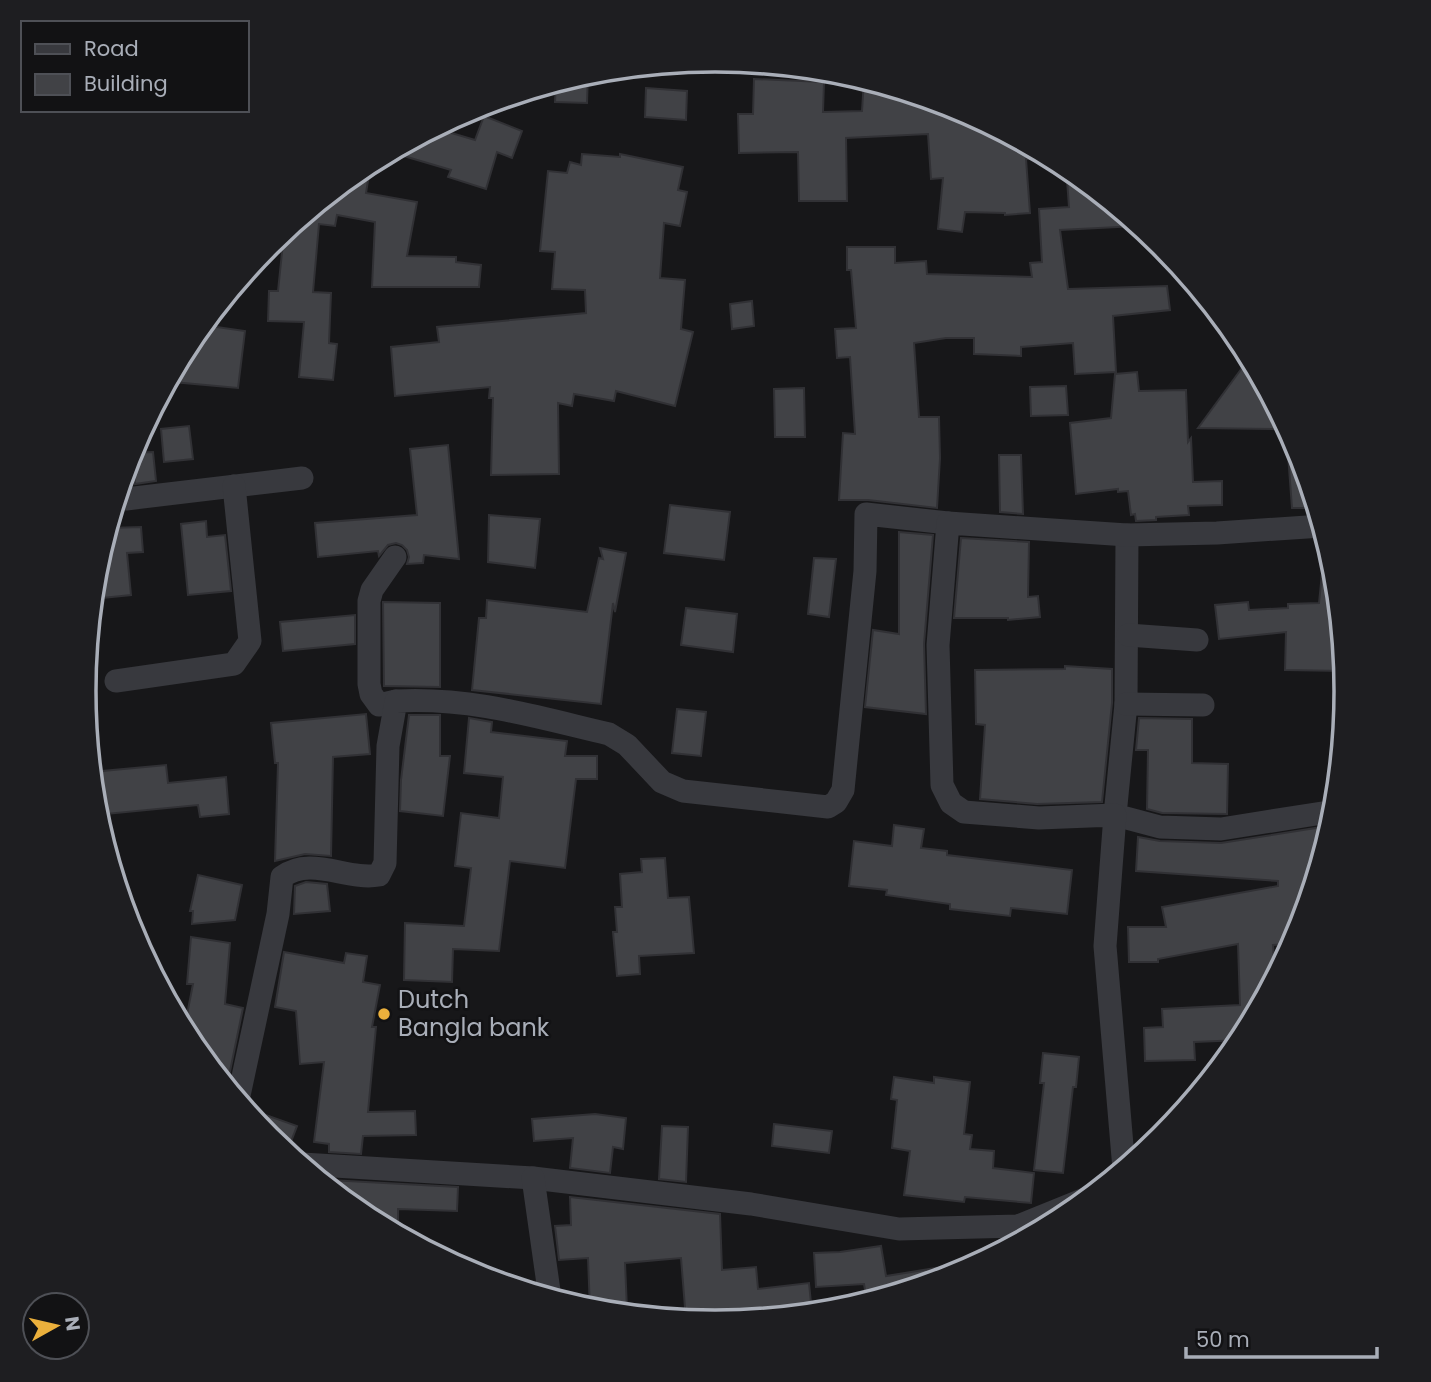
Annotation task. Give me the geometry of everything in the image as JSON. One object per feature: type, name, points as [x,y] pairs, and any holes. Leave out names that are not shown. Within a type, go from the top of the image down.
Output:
[{"type":"street","points":[[127,499],[302,478]]},
{"type":"street","points":[[116,681],[234,664],[250,641],[234,486]]},
{"type":"street","points":[[395,557],[372,590],[369,601],[369,684],[371,694],[379,705],[422,700],[480,704],[609,734],[627,745],[662,782],[683,792],[828,807],[836,802],[843,790],[865,571],[866,514],[948,523],[1127,535],[1313,527]]},
{"type":"street","points":[[948,523],[938,645],[942,785],[951,803],[964,812],[1039,818],[1115,815],[1160,827],[1221,829],[1323,813]]},
{"type":"street","points":[[1123,1158],[1105,946],[1126,704],[1127,535]]},
{"type":"street","points":[[1128,635],[1196,640]]},
{"type":"street","points":[[241,1088],[278,914],[282,877],[291,870],[322,868],[366,877],[379,875],[385,863],[388,746],[396,701]]},
{"type":"street","points":[[1126,704],[1203,705]]},
{"type":"street","points":[[317,1165],[533,1178],[751,1203],[899,1229],[1016,1232]]},
{"type":"street","points":[[533,1178],[549,1287]]},
{"type":"building","points":[[754,79],[824,82],[823,112],[862,111],[863,90],[915,105],[989,136],[1031,159],[1026,159],[1030,213],[1005,215],[965,212],[962,232],[938,229],[943,178],[931,179],[928,134],[846,138],[847,201],[799,201],[798,152],[739,153],[738,114],[753,114]]},
{"type":"building","points":[[588,86],[587,103],[555,102],[555,93]]},
{"type":"building","points":[[646,88],[687,91],[686,120],[645,117]]},
{"type":"building","points":[[485,117],[522,131],[512,158],[497,152],[486,189],[448,177],[451,170],[404,156],[450,132],[475,140]]},
{"type":"building","points":[[582,154],[620,157],[620,154],[683,167],[678,190],[687,192],[680,226],[664,223],[660,278],[685,280],[681,329],[693,332],[675,406],[616,391],[614,401],[574,394],[572,406],[558,403],[559,474],[491,475],[493,398],[489,398],[490,387],[395,396],[391,347],[439,342],[437,327],[586,313],[585,290],[552,289],[555,252],[540,251],[548,171],[567,173],[570,162],[581,165]]},
{"type":"building","points":[[368,178],[366,193],[417,202],[407,256],[456,257],[456,262],[481,265],[479,287],[372,287],[375,222],[337,215],[335,226],[319,224],[313,292],[331,293],[329,343],[337,344],[333,380],[299,377],[304,322],[268,321],[269,291],[278,291],[282,249],[307,225]]},
{"type":"building","points":[[1067,181],[1126,227],[1060,230],[1068,289],[1167,286],[1170,310],[1113,316],[1116,372],[1075,374],[1073,343],[1021,347],[1021,356],[974,354],[974,338],[946,338],[914,343],[919,417],[939,417],[937,508],[868,500],[839,500],[843,433],[855,434],[850,357],[837,358],[835,329],[856,328],[851,270],[847,270],[847,247],[895,247],[895,263],[926,261],[927,274],[1032,277],[1030,263],[1042,262],[1039,209],[1069,207]]},
{"type":"building","points":[[752,301],[754,326],[732,329],[730,304]]},
{"type":"building","points":[[215,327],[245,331],[238,388],[178,382]]},
{"type":"building","points":[[1243,367],[1274,424],[1274,429],[1198,428]]},
{"type":"building","points":[[1137,372],[1139,391],[1186,390],[1193,482],[1222,481],[1222,505],[1188,506],[1189,515],[1136,521],[1135,514],[1131,515],[1128,491],[1118,492],[1118,489],[1076,494],[1070,423],[1111,418],[1115,374]]},
{"type":"building","points":[[1066,386],[1068,415],[1031,416],[1030,387]]},
{"type":"building","points":[[804,388],[805,437],[775,437],[774,389]]},
{"type":"building","points":[[189,426],[193,459],[164,462],[161,429]]},
{"type":"building","points":[[448,445],[459,559],[424,555],[423,563],[407,564],[407,550],[396,543],[388,545],[379,556],[378,551],[318,557],[315,523],[417,515],[410,449]]},
{"type":"building","points":[[144,452],[153,452],[156,481],[135,484],[134,477]]},
{"type":"building","points":[[1288,454],[1307,508],[1292,508]]},
{"type":"building","points":[[999,455],[1021,455],[1023,514],[1000,512]]},
{"type":"building","points":[[670,505],[730,512],[724,560],[664,553]]},
{"type":"building","points":[[489,515],[540,519],[535,568],[488,562]]},
{"type":"building","points":[[206,521],[207,537],[225,535],[231,591],[188,595],[181,524]]},
{"type":"building","points":[[141,527],[143,552],[127,553],[131,595],[104,598],[108,570],[118,528]]},
{"type":"building","points":[[899,532],[933,535],[924,644],[926,714],[865,707],[873,630],[899,634]]},
{"type":"building","points":[[961,538],[1029,542],[1028,597],[1038,596],[1040,617],[1008,620],[954,618]]},
{"type":"building","points":[[600,548],[626,553],[615,612],[613,603],[601,704],[472,690],[479,618],[486,618],[487,600],[587,612],[599,558],[603,559]]},
{"type":"building","points":[[814,558],[836,559],[829,617],[808,614]]},
{"type":"building","points":[[1323,568],[1334,671],[1285,670],[1286,632],[1219,639],[1215,605],[1248,602],[1249,610],[1319,603]]},
{"type":"building","points":[[383,602],[440,603],[440,687],[384,686]]},
{"type":"building","points":[[686,608],[737,614],[733,652],[681,645]]},
{"type":"building","points":[[355,615],[355,644],[283,651],[280,622]]},
{"type":"building","points":[[1065,666],[1112,669],[1112,703],[1102,802],[1037,804],[980,799],[985,725],[976,724],[975,670],[1065,669]]},
{"type":"building","points":[[677,709],[706,712],[701,756],[672,753]]},
{"type":"building","points":[[366,714],[370,754],[333,757],[331,856],[305,854],[275,861],[278,763],[275,763],[271,723]]},
{"type":"building","points":[[409,715],[440,715],[440,756],[450,756],[443,816],[400,811]]},
{"type":"building","points":[[469,718],[492,722],[491,732],[567,741],[565,756],[597,756],[597,779],[576,779],[565,868],[510,861],[499,951],[453,949],[452,982],[404,980],[405,923],[464,926],[471,868],[455,866],[461,813],[499,818],[503,777],[464,773]]},
{"type":"building","points":[[1139,718],[1192,719],[1192,763],[1228,764],[1227,814],[1162,813],[1147,809],[1148,750],[1136,750]]},
{"type":"building","points":[[166,765],[168,783],[226,777],[229,814],[200,817],[198,805],[108,814],[102,771]]},
{"type":"building","points":[[894,825],[924,829],[921,848],[947,851],[947,855],[1072,870],[1067,914],[1011,908],[1010,916],[950,909],[950,904],[886,895],[887,890],[849,886],[854,841],[892,846]]},
{"type":"building","points":[[1319,827],[1288,928],[1280,945],[1273,945],[1274,959],[1271,965],[1226,1041],[1194,1042],[1195,1060],[1145,1061],[1144,1028],[1163,1027],[1162,1009],[1240,1005],[1238,944],[1158,959],[1158,962],[1129,962],[1128,927],[1166,927],[1162,907],[1278,886],[1278,881],[1136,871],[1138,837],[1160,841],[1221,843]]},
{"type":"building","points":[[665,858],[668,898],[689,897],[694,953],[639,956],[640,974],[617,976],[613,932],[617,932],[615,907],[622,907],[620,874],[642,872],[641,859]]},
{"type":"building","points":[[198,875],[242,885],[235,920],[192,924],[193,911],[190,911]]},
{"type":"building","points":[[306,882],[327,884],[330,911],[294,914],[295,886]]},
{"type":"building","points":[[191,937],[230,943],[225,1004],[243,1008],[229,1074],[187,1014],[193,984],[187,984]]},
{"type":"building","points":[[284,952],[344,963],[346,953],[367,956],[363,982],[380,985],[372,1027],[376,1027],[368,1112],[415,1111],[416,1135],[363,1136],[361,1154],[329,1152],[329,1144],[314,1142],[324,1062],[300,1064],[296,1011],[275,1007]]},
{"type":"building","points":[[1043,1053],[1079,1057],[1063,1173],[1034,1170],[1044,1083],[1040,1083]]},
{"type":"building","points":[[894,1077],[934,1083],[934,1077],[970,1082],[964,1134],[972,1135],[970,1149],[994,1151],[993,1168],[1034,1173],[1031,1203],[965,1197],[964,1202],[904,1195],[910,1151],[892,1148],[897,1100],[891,1099]]},
{"type":"building","points":[[264,1114],[297,1126],[291,1142]]},
{"type":"building","points":[[595,1114],[626,1118],[623,1149],[613,1147],[610,1173],[570,1168],[573,1138],[534,1141],[532,1119]]},
{"type":"building","points":[[774,1124],[832,1131],[829,1153],[772,1146]]},
{"type":"building","points":[[662,1126],[688,1127],[686,1182],[659,1179]]},
{"type":"building","points":[[337,1180],[458,1187],[457,1211],[398,1209],[398,1222]]},
{"type":"building","points":[[570,1197],[720,1214],[722,1270],[756,1267],[758,1289],[809,1283],[811,1302],[756,1309],[685,1309],[681,1258],[625,1263],[627,1304],[589,1297],[588,1258],[559,1260],[555,1226],[571,1225]]},
{"type":"building","points":[[881,1246],[886,1276],[936,1269],[865,1291],[864,1284],[816,1287],[814,1253]]},
{"type":"place","name":"Dutch Bangla bank","points":[[384,1014]]}]
